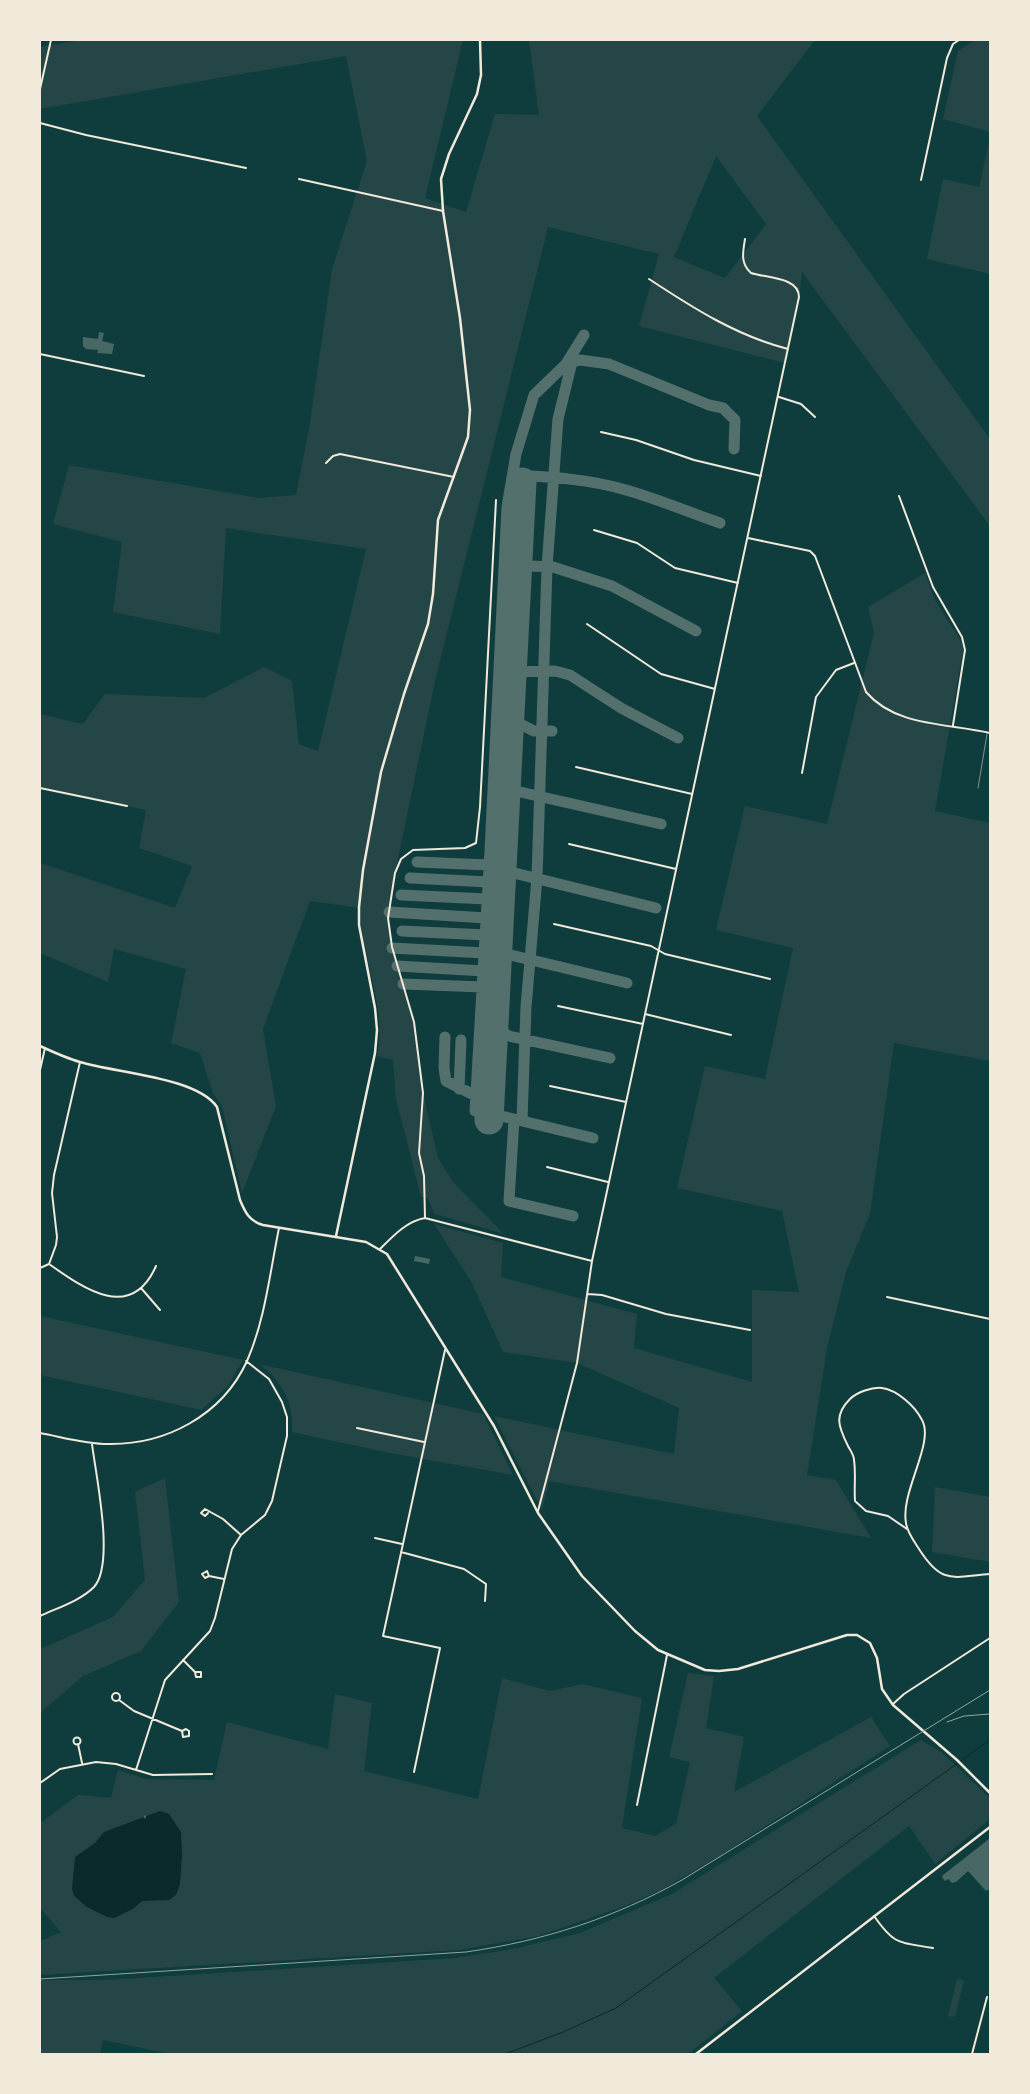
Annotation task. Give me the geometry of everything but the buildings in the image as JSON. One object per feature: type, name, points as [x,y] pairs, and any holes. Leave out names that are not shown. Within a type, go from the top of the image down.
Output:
[{"type":"street","points":[[40,89],[52,40]]},
{"type":"street","points":[[336,1236],[377,1038],[375,1008],[358,918],[363,870],[381,772],[404,694],[428,624],[433,594],[438,520],[468,438],[470,410],[460,318],[443,211],[441,179],[449,154],[480,85],[480,40]]},
{"type":"street","points":[[921,180],[947,58],[954,44],[959,40]]},
{"type":"street","points":[[40,123],[86,135],[246,168]]},
{"type":"street","points":[[299,179],[443,211]]},
{"type":"street","points":[[538,1514],[577,1363],[592,1260],[608,1182],[799,297],[798,290],[794,285],[783,280],[759,275],[747,269],[742,256],[745,239]]},
{"type":"street","points":[[649,279],[685,303],[748,337],[788,349]]},
{"type":"street","points":[[40,354],[144,376]]},
{"type":"street","points":[[778,396],[801,404],[815,417]]},
{"type":"street","points":[[601,432],[635,440],[694,460],[761,476]]},
{"type":"street","points":[[326,463],[333,456],[340,454],[454,477]]},
{"type":"street","points":[[899,496],[933,587],[962,637],[965,650],[953,725]]},
{"type":"street","points":[[425,1218],[424,1176],[419,1153],[423,1093],[414,1022],[392,948],[388,918],[395,873],[402,859],[413,850],[465,848],[476,843],[480,807],[496,500]]},
{"type":"street","points":[[594,530],[637,543],[675,568],[738,583]]},
{"type":"street","points":[[748,538],[810,551],[815,556],[842,623],[866,692],[878,705],[900,717],[953,725],[989,733]]},
{"type":"street","points":[[587,624],[661,674],[715,689]]},
{"type":"street","points":[[802,774],[816,697],[836,670],[854,662]]},
{"type":"street","points":[[576,766],[692,794]]},
{"type":"street","points":[[40,788],[127,806]]},
{"type":"street","points":[[569,844],[676,868]]},
{"type":"street","points":[[554,924],[651,946],[666,954],[770,978]]},
{"type":"street","points":[[558,1006],[643,1024]]},
{"type":"street","points":[[645,1014],[731,1035]]},
{"type":"street","points":[[40,1046],[80,1062],[188,1086],[209,1097],[217,1106],[244,1212],[256,1222],[279,1228],[366,1242],[380,1249],[392,1260],[445,1350],[494,1426],[538,1514],[563,1552],[594,1590],[637,1632],[667,1655],[705,1670],[730,1670],[853,1634],[863,1637],[870,1643],[877,1658],[882,1689],[893,1705],[957,1760],[990,1793]]},
{"type":"street","points":[[40,1070],[45,1048]]},
{"type":"street","points":[[40,1268],[48,1264],[54,1252],[57,1236],[52,1193],[54,1175],[80,1062]]},
{"type":"street","points":[[550,1086],[626,1102]]},
{"type":"street","points":[[547,1167],[608,1182]]},
{"type":"street","points":[[380,1249],[401,1229],[414,1221],[425,1218],[592,1260]]},
{"type":"street","points":[[40,1433],[92,1443],[128,1443],[152,1440],[185,1426],[213,1407],[232,1386],[246,1361],[258,1326],[279,1228]]},
{"type":"street","points":[[48,1264],[90,1292],[99,1295],[127,1295],[141,1288],[150,1278],[156,1266]]},
{"type":"street","points":[[141,1288],[160,1310]]},
{"type":"street","points":[[588,1294],[602,1295],[671,1315],[750,1330]]},
{"type":"street","points":[[887,1297],[990,1319]]},
{"type":"street","points":[[414,1772],[440,1648],[383,1636],[445,1350]]},
{"type":"street","points":[[136,1770],[165,1680],[213,1625],[232,1549],[241,1535],[262,1519],[269,1509],[287,1436],[287,1417],[278,1394],[269,1380],[246,1361]]},
{"type":"street","points":[[907,1529],[888,1516],[866,1511],[855,1501],[854,1459],[838,1418],[840,1409],[853,1396],[871,1389],[885,1388],[900,1395],[918,1413],[924,1424],[922,1452],[909,1486],[905,1515],[907,1529],[930,1566],[936,1572],[952,1577],[990,1574]]},
{"type":"street","points":[[357,1428],[424,1442]]},
{"type":"street","points":[[40,1616],[78,1598],[93,1588],[101,1577],[105,1560],[92,1443]]},
{"type":"street","points":[[208,1513],[223,1518],[241,1535]]},
{"type":"street","points":[[375,1538],[402,1544]]},
{"type":"street","points":[[401,1552],[464,1569],[486,1584],[485,1601]]},
{"type":"street","points":[[209,1576],[224,1579]]},
{"type":"street","points":[[893,1705],[904,1694],[990,1638]]},
{"type":"street","points":[[637,1805],[667,1655]]},
{"type":"street","points":[[183,1660],[195,1672]]},
{"type":"street","points":[[119,1700],[126,1707],[182,1731]]},
{"type":"street","points":[[78,1744],[82,1763]]},
{"type":"street","points":[[40,1783],[60,1769],[82,1763],[105,1762],[153,1775],[212,1774]]},
{"type":"street","points":[[696,2054],[990,1827]]},
{"type":"street","points":[[874,1916],[890,1938],[933,1948]]},
{"type":"street","points":[[972,2054],[987,1998]]},
{"type":"lane","points":[[978,788],[989,733]]},
{"type":"shaded area","points":[[81,40],[463,40],[425,198],[466,212],[495,114],[539,115],[529,40],[815,40],[757,116],[990,439],[990,526],[802,272],[799,297],[785,363],[639,326],[659,254],[548,227],[435,681],[395,873],[388,918],[392,948],[414,1022],[423,1093],[438,1158],[453,1182],[504,1234],[435,1214],[427,1197],[421,1197],[396,1099],[393,1060],[377,1056],[379,1018],[364,945],[360,908],[310,901],[263,1029],[276,1106],[242,1193],[222,1106],[213,1093],[200,1053],[171,1043],[186,969],[114,949],[108,982],[40,953],[40,863],[175,908],[192,866],[139,848],[146,810],[40,787],[40,714],[83,724],[105,694],[204,698],[264,667],[292,681],[299,744],[318,751],[366,549],[226,528],[220,634],[113,612],[122,542],[53,524],[69,465],[259,498],[296,495],[309,429],[332,269],[367,161],[346,56],[40,109],[40,47]],"holes":[[[716,156],[766,224],[725,278],[674,257]]]},
{"type":"shaded area","points":[[975,40],[990,40],[990,132],[943,119],[958,51]]},
{"type":"shaded area","points":[[990,138],[990,274],[927,259],[943,179],[979,187]]},
{"type":"shaded area","points":[[925,573],[935,600],[962,643],[963,651],[935,811],[990,823],[990,1059],[989,1061],[894,1043],[870,1214],[846,1272],[827,1348],[807,1475],[836,1480],[871,1538],[549,1481],[542,1510],[494,1416],[674,1454],[679,1408],[577,1363],[503,1352],[472,1283],[434,1224],[503,1243],[501,1277],[637,1314],[634,1348],[752,1382],[752,1290],[799,1292],[782,1211],[677,1188],[705,1066],[765,1079],[793,948],[716,930],[745,806],[827,824],[874,633],[868,607]]},
{"type":"shaded area","points":[[40,1316],[243,1360],[228,1386],[201,1410],[40,1375]]},
{"type":"shaded area","points":[[259,1364],[483,1414],[513,1475],[385,1452],[292,1432],[291,1411],[285,1393],[274,1378]]},
{"type":"shaded area","points":[[165,1478],[179,1602],[141,1651],[83,1676],[40,1713],[40,1649],[113,1617],[145,1580],[135,1492]]},
{"type":"shaded area","points":[[935,1487],[990,1497],[990,1562],[932,1552]]},
{"type":"shaded area","points":[[688,1673],[714,1676],[706,1728],[744,1737],[734,1792],[871,1717],[890,1746],[713,1860],[661,1890],[625,1906],[538,1936],[459,1950],[40,1975],[40,1941],[61,1932],[40,1908],[40,1823],[78,1795],[111,1798],[118,1770],[146,1779],[214,1780],[227,1722],[328,1749],[335,1694],[372,1703],[364,1771],[478,1799],[502,1678],[550,1691],[582,1684],[642,1698],[622,1828],[655,1836],[676,1824],[690,1762],[669,1757]]},
{"type":"shaded area","points":[[921,1740],[941,1752],[990,1798],[990,1819],[935,1864],[909,1826],[714,1978],[742,2011],[688,2054],[170,2054],[103,2040],[100,2054],[40,2054],[40,1980],[105,1980],[455,1958],[508,1950],[580,1933],[672,1894]]},
{"type":"shaded area","points":[[160,1811],[169,1814],[181,1832],[180,1884],[176,1895],[169,1900],[142,1901],[133,1909],[114,1918],[107,1917],[87,1907],[74,1896],[72,1889],[75,1857],[95,1843],[104,1832]]},
{"type":"shaded area","points":[[957,1979],[964,1980],[955,2017],[948,2016]]},
{"type":"waterway","points":[[505,2054],[563,2032],[616,2008],[990,1740]]},
{"type":"taxiway","points":[[566,364],[584,335]]},
{"type":"taxiway","points":[[507,507],[516,454],[534,395],[566,364],[580,360],[609,364],[709,405],[723,408],[735,420],[734,449]]},
{"type":"taxiway","points":[[522,1120],[526,1007],[537,878],[547,567],[558,419],[572,362]]},
{"type":"taxiway","points":[[513,475],[570,479],[612,486],[650,497],[720,523]]},
{"type":"taxiway","points":[[521,507],[507,507],[475,1111],[593,1138]]},
{"type":"taxiway","points":[[505,565],[553,567],[612,586],[696,631]]},
{"type":"taxiway","points":[[500,672],[555,671],[570,675],[621,708],[678,738]]},
{"type":"taxiway","points":[[510,719],[534,731],[552,731]]},
{"type":"taxiway","points":[[507,789],[661,824]]},
{"type":"taxiway","points":[[490,851],[504,833]]},
{"type":"taxiway","points":[[417,862],[489,865]]},
{"type":"taxiway","points":[[502,870],[656,908]]},
{"type":"taxiway","points":[[410,878],[489,882]]},
{"type":"taxiway","points":[[401,895],[488,899]]},
{"type":"taxiway","points":[[389,912],[487,918]]},
{"type":"taxiway","points":[[402,931],[486,935]]},
{"type":"taxiway","points":[[392,948],[485,953]]},
{"type":"taxiway","points":[[498,952],[627,983]]},
{"type":"taxiway","points":[[397,966],[484,971]]},
{"type":"taxiway","points":[[403,984],[483,987]]},
{"type":"taxiway","points":[[482,1000],[495,1001]]},
{"type":"taxiway","points":[[494,1027],[509,1036],[610,1058]]},
{"type":"taxiway","points":[[445,1037],[444,1068],[446,1081],[476,1096]]},
{"type":"taxiway","points":[[459,1089],[461,1040]]},
{"type":"taxiway","points":[[514,1119],[509,1201],[573,1216]]},
{"type":"runway","points":[[489,1120],[522,482]]},
{"type":"railway","points":[[40,1979],[466,1952],[523,1941],[577,1926],[630,1906],[682,1880],[990,1690]]},
{"type":"railway","points":[[947,1722],[964,1716],[990,1714]]}]
